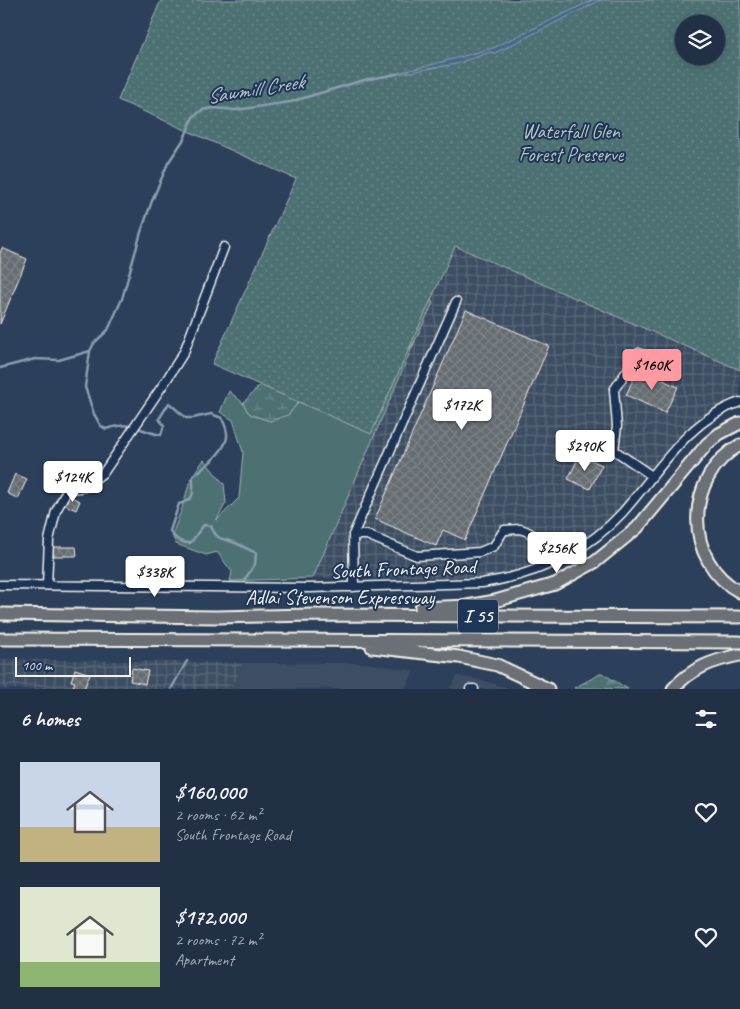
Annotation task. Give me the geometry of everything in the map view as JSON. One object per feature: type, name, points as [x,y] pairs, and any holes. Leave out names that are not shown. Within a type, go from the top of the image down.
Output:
[{"type":"highway","points":[[314,614],[467,606],[495,601],[555,584],[595,562],[637,528],[707,444],[740,423]]},
{"type":"highway","points":[[740,445],[724,456],[714,468],[704,486],[698,504],[698,518],[701,545],[706,558],[722,578],[740,592]]},
{"type":"highway","name":"Adlai Stevenson Expressway","points":[[0,614],[216,617],[314,614],[740,618]]},
{"type":"highway","name":"I 55","points":[[0,639],[740,642]]},
{"type":"highway","points":[[280,640],[411,650],[459,657],[497,664],[548,689]]},
{"type":"highway","points":[[673,689],[685,676],[714,660],[740,655]]},
{"type":"street","points":[[47,585],[49,540],[56,511],[67,490],[84,486],[104,472],[184,352],[224,247]]},
{"type":"street","points":[[354,587],[353,535],[456,302]]},
{"type":"street","points":[[652,476],[614,450],[617,426],[614,390],[639,353],[668,367]]},
{"type":"street","name":"South Frontage Road","points":[[0,585],[354,587],[482,583],[506,579],[552,564],[590,542],[622,513],[682,441],[706,420],[730,405],[740,402]]},
{"type":"street","points":[[353,535],[367,536],[417,556],[480,552],[494,546],[504,530],[520,529],[536,538],[546,547],[552,564]]},
{"type":"shaded area","points":[[454,246],[740,370],[740,398],[734,399],[711,412],[677,441],[618,511],[588,540],[546,563],[507,575],[474,579],[313,578]]},
{"type":"shaded area","points":[[0,659],[243,663],[232,689],[0,689]]},
{"type":"shaded area","points":[[243,663],[366,663],[414,671],[405,689],[232,689]]},
{"type":"shaded area","points":[[457,676],[476,679],[512,689],[450,689]]},
{"type":"green space","name":"Waterfall Glen Forest Preserve","points":[[161,0],[740,0],[740,370],[455,246],[371,434],[212,364],[296,179],[118,100]]},
{"type":"green space","points":[[428,292],[433,303],[415,341],[405,355],[306,393],[288,415],[270,421],[248,412],[243,403],[258,387]]},
{"type":"green space","points":[[415,341],[313,578],[230,581],[232,572],[217,552],[206,555],[176,544],[172,535],[190,482],[195,471],[204,460],[224,484],[226,503],[216,521],[239,498],[243,452],[233,420],[220,412],[229,391],[243,403],[252,415],[270,421],[288,415],[306,393],[405,355]]},
{"type":"green space","points":[[602,673],[628,689],[574,688]]},
{"type":"water","points":[[593,0],[601,0],[495,53],[490,52],[456,64],[376,78],[493,48]]},
{"type":"building","points":[[2,248],[27,259],[0,324],[0,253]]},
{"type":"building","points":[[466,310],[549,346],[465,540],[443,530],[436,546],[375,519]]},
{"type":"building","points":[[638,369],[678,387],[665,413],[626,395]]},
{"type":"building","points":[[580,455],[602,465],[590,489],[568,479]]},
{"type":"building","points":[[15,474],[27,479],[18,499],[7,493]]},
{"type":"building","points":[[69,496],[80,501],[76,510],[65,505]]},
{"type":"building","points":[[52,547],[76,547],[77,556],[52,556]]},
{"type":"building","points":[[132,668],[148,671],[145,684],[130,681]]},
{"type":"building","points":[[75,669],[90,674],[84,689],[72,689],[75,682],[71,681]]},
{"type":"waterway","points":[[245,579],[255,564],[256,553],[236,543],[219,538],[211,526],[204,525],[190,543],[178,540],[170,531],[179,504],[192,497],[193,476],[213,459],[225,442],[227,432],[222,418],[211,414],[186,418],[169,403],[159,419],[164,425],[161,435],[122,425],[106,429],[101,426],[94,414],[85,387],[90,351],[94,343],[108,330],[122,299],[152,201],[168,163],[184,139],[193,117],[202,110],[214,108],[236,110],[290,102],[364,80],[397,74]]},
{"type":"waterway","name":"Sawmill Creek","points":[[0,368],[35,359],[59,360],[90,351]]},
{"type":"waterway","points":[[171,689],[187,661]]}]
